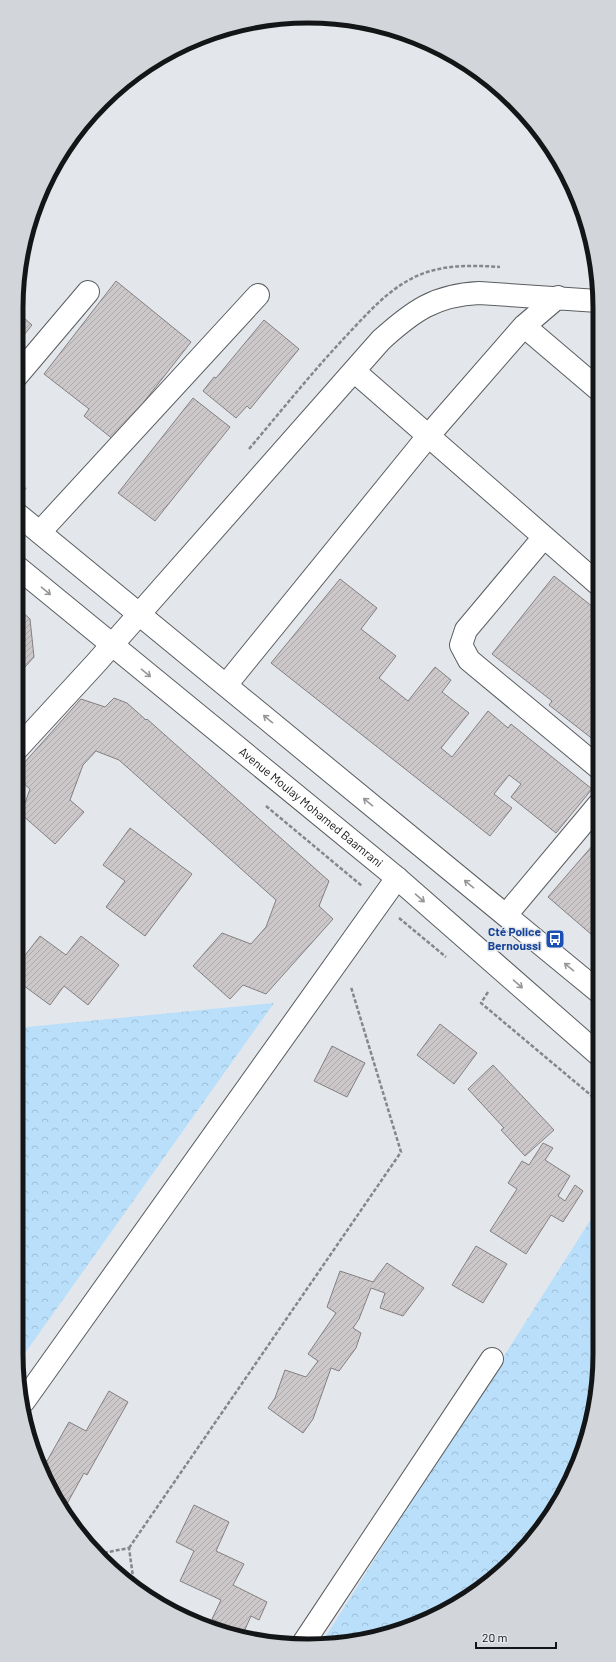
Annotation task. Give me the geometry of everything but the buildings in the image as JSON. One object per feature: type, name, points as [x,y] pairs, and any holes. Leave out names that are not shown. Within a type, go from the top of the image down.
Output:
[{"type":"street","points":[[23,370],[88,292]]},
{"type":"street","points":[[23,742],[139,615],[381,340],[401,322],[420,308],[443,298],[460,294],[479,293],[593,300]]},
{"type":"street","points":[[40,532],[258,295]]},
{"type":"street","points":[[226,685],[429,435],[524,326],[558,297]]},
{"type":"street","points":[[524,326],[593,385]]},
{"type":"street","points":[[354,371],[593,580]]},
{"type":"street","points":[[23,518],[139,615],[593,987]]},
{"type":"street","points":[[544,538],[466,630],[461,646],[469,660],[593,763]]},
{"type":"street","name":"Avenue Moulay Mohamed Baamrani","points":[[23,572],[397,878],[593,1050]]},
{"type":"street","points":[[506,915],[593,811]]},
{"type":"street","points":[[26,1399],[397,878]]},
{"type":"street","points":[[306,1639],[492,1359]]},
{"type":"path","points":[[381,902],[447,958]]},
{"type":"path","points":[[395,924],[399,918]]},
{"type":"path","points":[[133,1578],[128,1548],[401,1152],[350,985]]},
{"type":"path","points":[[483,987],[489,992],[481,1003],[593,1097]]},
{"type":"path","points":[[103,1553],[128,1548]]},
{"type":"green space","points":[[274,1003],[23,1356],[23,1354],[23,1027]]},
{"type":"green space","points":[[593,1216],[593,1354],[591,1391],[588,1410],[578,1446],[564,1480],[545,1512],[510,1556],[481,1580],[450,1601],[434,1610],[400,1624],[364,1634],[324,1638]]},
{"type":"place","name":"Cté Police Bernoussi","points":[[555,939]]}]
